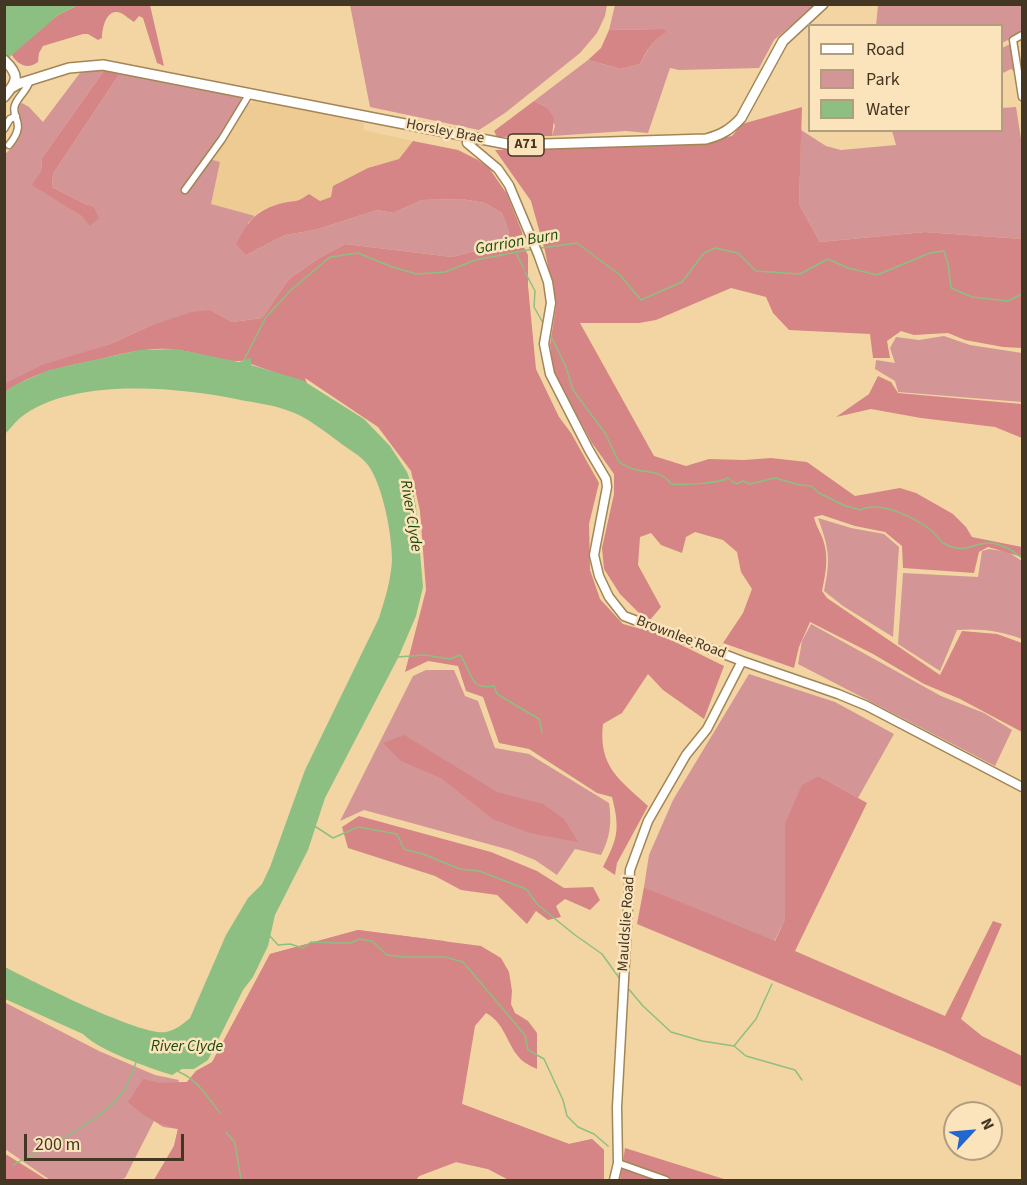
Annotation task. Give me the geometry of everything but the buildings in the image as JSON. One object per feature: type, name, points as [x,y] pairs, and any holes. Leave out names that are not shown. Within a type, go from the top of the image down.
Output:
[{"type":"main road","name":"Horsley Brae","points":[[13,87],[69,68],[103,65],[512,145],[706,139],[721,135],[741,118],[783,41],[823,4]]},
{"type":"main road","name":"A71","points":[[4,60],[13,68]]},
{"type":"main road","name":"Horsley Brae","points":[[13,68],[21,74],[43,76]]},
{"type":"main road","points":[[13,68],[16,78],[13,87]]},
{"type":"main road","name":"A71","points":[[4,97],[13,87]]},
{"type":"main road","name":"Brownlee Road","points":[[467,137],[467,142],[498,169],[509,185],[548,282],[551,303],[544,344],[550,374],[606,479],[607,488],[594,555],[599,576],[609,597],[624,616],[742,661],[838,693],[1023,787]]},
{"type":"main road","name":"Mauldslie Road","points":[[614,1180],[618,1163],[617,1107],[630,870],[648,821],[686,755],[707,729],[742,661]]},
{"type":"street","points":[[1023,35],[1013,40],[1023,97]]},
{"type":"street","points":[[9,145],[19,124],[15,105],[28,88],[30,80]]},
{"type":"street","points":[[186,190],[222,139],[250,93]]},
{"type":"street","points":[[4,129],[10,119],[16,116]]},
{"type":"street","points":[[618,1163],[666,1180]]},
{"type":"shaded area","points":[[78,5],[150,5],[164,66],[157,63],[143,18],[139,16],[134,22],[116,12],[108,16],[102,38],[98,40],[88,34],[83,34],[43,46],[38,62],[30,66],[23,65],[14,58],[11,54],[58,15]]},
{"type":"shaded area","points":[[664,29],[666,32],[650,46],[640,64],[621,69],[588,60],[601,48],[609,30]]},
{"type":"shaded area","points":[[105,69],[122,70],[53,174],[52,187],[93,206],[99,218],[90,226],[81,216],[32,185],[41,171],[42,158]]},
{"type":"shaded area","points":[[242,101],[248,104],[254,101],[268,101],[364,123],[363,130],[413,141],[400,159],[368,168],[331,197],[320,201],[309,194],[298,202],[288,202],[261,210],[255,216],[210,204],[220,162],[205,158]]},
{"type":"shaded area","points":[[534,101],[546,107],[554,118],[552,136],[497,137],[494,131]]},
{"type":"shaded area","points":[[802,107],[799,204],[820,242],[925,232],[1022,239],[1022,348],[965,340],[948,333],[914,335],[901,331],[887,341],[890,358],[873,358],[870,334],[789,330],[773,313],[766,297],[731,288],[656,320],[639,323],[580,323],[654,456],[686,466],[709,459],[771,458],[807,462],[855,496],[900,488],[916,493],[953,514],[972,537],[1022,547],[1022,557],[988,547],[979,552],[974,573],[903,568],[902,546],[885,532],[855,526],[822,515],[814,517],[826,555],[822,591],[827,598],[940,675],[962,631],[997,634],[1022,643],[1022,732],[960,699],[924,684],[873,654],[810,622],[799,647],[794,668],[723,643],[743,613],[752,589],[741,572],[737,552],[723,540],[695,532],[686,537],[682,553],[661,545],[651,533],[640,537],[638,565],[661,607],[650,620],[638,612],[620,594],[604,569],[602,548],[614,494],[614,474],[592,443],[554,373],[550,345],[556,306],[545,251],[531,201],[495,150],[700,143],[732,136],[742,124]]},
{"type":"shaded area","points":[[413,141],[458,150],[478,160],[489,168],[507,194],[522,232],[524,247],[528,255],[528,286],[536,369],[559,417],[571,433],[599,483],[589,524],[590,570],[600,599],[623,624],[659,634],[724,666],[704,719],[663,690],[648,674],[622,713],[603,724],[602,739],[608,762],[620,780],[648,806],[617,863],[615,875],[603,867],[615,841],[617,826],[612,797],[597,793],[529,749],[499,743],[483,697],[466,691],[458,666],[428,661],[405,672],[426,590],[420,511],[411,471],[378,427],[305,378],[307,384],[251,364],[251,359],[225,360],[169,349],[139,351],[63,367],[27,379],[5,392],[4,384],[42,365],[110,344],[152,325],[192,312],[211,310],[232,322],[262,318],[289,279],[319,258],[345,244],[452,257],[510,242],[502,213],[485,203],[462,199],[422,200],[393,213],[377,210],[315,230],[285,235],[246,255],[236,244],[249,222],[266,209],[299,200],[309,194],[320,201],[331,197],[333,186],[368,168],[399,159]]},
{"type":"shaded area","points":[[878,376],[891,382],[898,393],[1022,404],[1022,438],[995,427],[871,409],[836,417],[869,394]]},
{"type":"shaded area","points":[[404,735],[497,792],[543,804],[564,819],[578,842],[530,833],[493,819],[441,778],[401,761],[383,743]]},
{"type":"shaded area","points":[[819,776],[867,803],[795,951],[945,1016],[993,921],[1002,924],[961,1019],[982,1036],[1022,1056],[1022,1087],[945,1052],[637,924],[644,887],[775,941],[785,919],[785,824],[802,785]]},
{"type":"shaded area","points":[[359,816],[491,852],[537,871],[564,888],[593,887],[600,900],[590,910],[565,899],[556,906],[561,917],[548,920],[536,911],[527,924],[497,895],[461,890],[435,876],[348,848],[342,827]]},
{"type":"shaded area","points":[[358,930],[481,946],[501,958],[509,972],[512,991],[511,1004],[515,1013],[528,1021],[537,1033],[537,1069],[518,1057],[498,1023],[486,1013],[475,1026],[462,1104],[569,1144],[592,1139],[604,1150],[604,1180],[509,1180],[488,1169],[456,1162],[419,1176],[416,1180],[154,1180],[174,1146],[178,1129],[151,1119],[128,1102],[143,1079],[160,1083],[187,1082],[196,1071],[212,1062],[270,954]]},
{"type":"shaded area","points":[[625,1148],[727,1180],[620,1180]]},
{"type":"shaded area","points":[[4,1153],[47,1180],[5,1180]]},
{"type":"green space","points":[[350,4],[607,5],[605,16],[597,33],[580,53],[505,113],[479,130],[370,107]]},
{"type":"green space","points":[[615,5],[815,5],[774,40],[759,68],[679,70],[670,68],[648,133],[626,131],[552,136],[555,126],[546,107],[534,101],[588,60],[621,69],[640,64],[653,43],[665,32],[664,29],[609,30]]},
{"type":"green space","points":[[878,5],[1022,5],[1022,33],[1003,42],[1003,24],[876,24]]},
{"type":"green space","points":[[1012,43],[1016,73],[1011,69],[1003,73],[1003,48]]},
{"type":"green space","points":[[83,69],[105,69],[42,158],[41,171],[33,185],[81,216],[90,225],[93,206],[52,187],[53,174],[122,70],[240,96],[241,104],[206,158],[220,162],[211,204],[255,216],[248,223],[246,255],[285,235],[315,230],[377,210],[393,213],[422,200],[462,199],[485,203],[502,213],[510,242],[452,257],[345,244],[319,258],[289,279],[262,318],[232,322],[211,310],[152,325],[110,344],[45,365],[5,384],[4,155],[16,142],[21,132],[18,105],[22,103],[29,107],[43,122]]},
{"type":"green space","points":[[1016,107],[1022,145],[1022,239],[925,232],[820,242],[799,204],[801,130],[826,146],[841,150],[896,145],[892,132],[1003,132],[1003,108]]},
{"type":"green space","points":[[944,336],[970,345],[1022,353],[1022,402],[898,392],[895,381],[875,369],[876,360],[895,363],[890,348],[896,337],[919,340]]},
{"type":"green space","points":[[818,518],[851,528],[884,534],[899,547],[893,637],[843,606],[824,591],[828,554]]},
{"type":"green space","points":[[989,549],[1008,552],[1022,561],[1022,639],[990,631],[957,630],[940,671],[898,644],[903,573],[978,577],[982,551]]},
{"type":"green space","points":[[811,624],[941,696],[984,713],[1012,730],[995,766],[798,664],[802,641]]},
{"type":"green space","points":[[426,670],[454,670],[465,696],[478,701],[495,748],[529,754],[609,803],[610,830],[601,855],[575,849],[557,875],[535,860],[510,850],[364,810],[340,821],[413,676]]},
{"type":"green space","points":[[749,674],[835,702],[894,734],[858,798],[819,776],[785,919],[774,942],[644,887],[649,855],[673,800]]},
{"type":"green space","points":[[358,930],[445,941],[462,1104],[569,1144],[592,1139],[604,1150],[604,1180],[509,1180],[488,1169],[456,1162],[419,1176],[416,1180],[154,1180],[174,1146],[178,1129],[163,1127],[154,1121],[125,1178],[118,1180],[50,1180],[5,1149],[4,1002],[99,1051],[155,1075],[179,1080],[178,1082],[187,1082],[196,1071],[213,1062],[270,954]]},
{"type":"water","points":[[8,4],[78,5],[58,15],[5,61],[5,7]]},
{"type":"water","name":"River Clyde","points":[[176,349],[239,362],[251,358],[251,365],[302,380],[364,419],[390,446],[407,472],[412,486],[423,587],[416,616],[398,658],[325,798],[308,850],[275,915],[268,946],[253,977],[243,990],[208,1060],[194,1069],[182,1069],[172,1075],[112,1052],[83,1034],[5,999],[5,967],[87,1007],[153,1031],[170,1031],[190,1018],[226,935],[248,898],[262,884],[270,867],[305,770],[379,618],[389,582],[392,560],[386,511],[378,485],[368,465],[315,425],[283,409],[185,391],[125,389],[95,391],[67,396],[42,405],[20,418],[5,434],[5,392],[13,386],[49,370],[140,350]]},
{"type":"waterway","name":"Garrion Burn","points":[[541,248],[577,243],[620,275],[641,300],[682,282],[704,253],[715,248],[738,253],[756,271],[800,274],[828,259],[848,268],[877,275],[930,253],[944,251],[951,288],[972,297],[1008,301],[1022,294]]},
{"type":"waterway","name":"Garrion Burn","points":[[244,360],[266,317],[291,290],[330,257],[358,253],[417,274],[445,272],[475,260],[533,249]]},
{"type":"waterway","points":[[516,253],[524,269]]},
{"type":"waterway","points":[[525,272],[535,291],[534,307],[543,323]]},
{"type":"waterway","points":[[550,334],[566,367],[573,390],[605,433],[619,462],[627,467],[660,475],[671,484],[708,483],[728,478],[736,484],[743,481],[750,484],[775,478],[811,486],[819,493],[843,505],[860,510],[877,507],[898,512],[917,521],[932,531],[943,543],[953,547],[995,544],[1008,548],[1022,558]]},
{"type":"waterway","points":[[397,657],[425,655],[450,659],[460,655],[475,682],[486,687],[494,686],[497,694],[539,719],[542,732]]},
{"type":"waterway","points":[[313,825],[333,838],[358,827],[397,834],[404,849],[460,869],[479,871],[526,889],[538,905],[602,954],[620,979]]},
{"type":"waterway","points":[[269,935],[278,945],[290,944],[303,948],[311,942],[351,943],[359,939],[372,941],[387,955],[445,957],[463,962],[525,1035],[528,1050],[544,1059],[563,1100],[567,1116],[578,1127],[594,1134],[608,1146]]},
{"type":"waterway","points":[[734,1046],[756,1019],[772,984]]},
{"type":"waterway","points":[[627,987],[643,1006],[671,1032],[702,1041],[734,1046],[746,1056],[795,1070],[802,1080]]},
{"type":"waterway","points":[[13,1165],[58,1141],[102,1113],[124,1090],[137,1060]]},
{"type":"waterway","points":[[178,1069],[197,1084],[220,1113]]},
{"type":"waterway","points":[[226,1132],[235,1143],[241,1180]]}]
